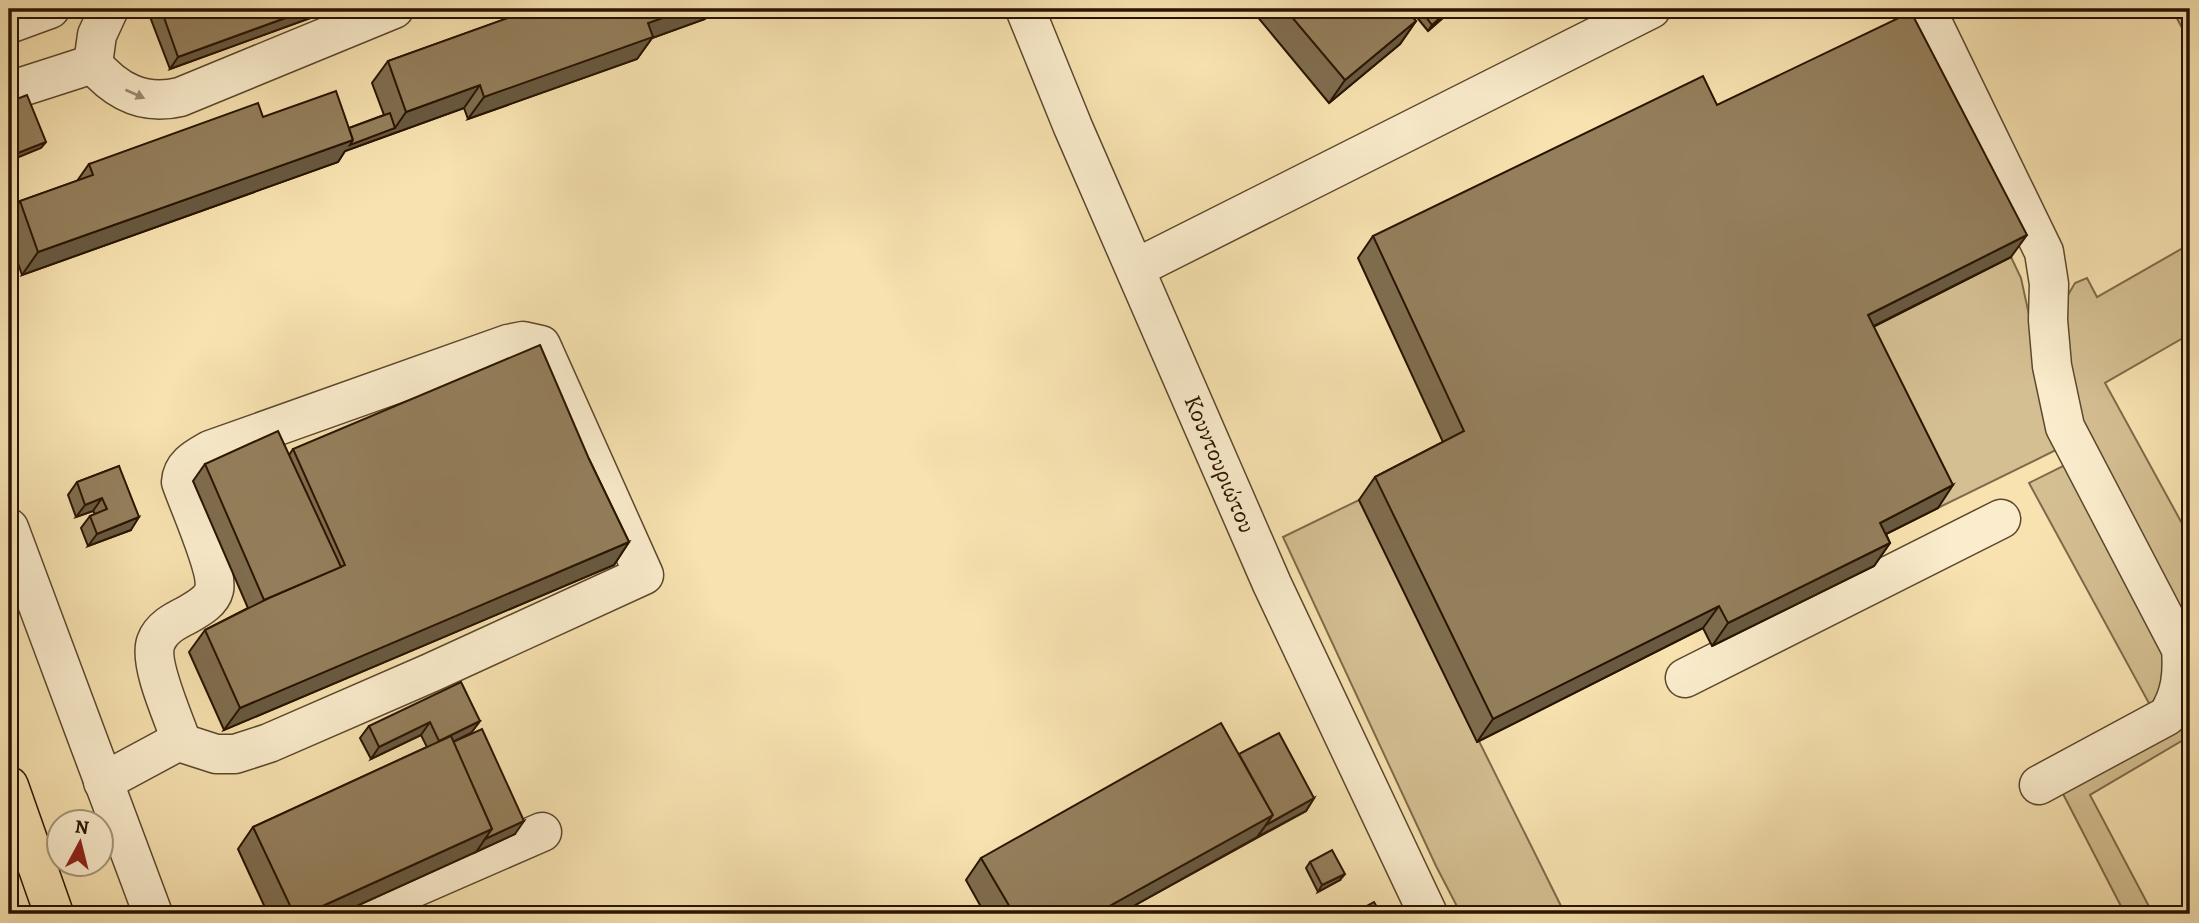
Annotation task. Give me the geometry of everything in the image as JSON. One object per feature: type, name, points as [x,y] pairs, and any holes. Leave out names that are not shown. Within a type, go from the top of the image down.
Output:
[{"type":"highway","points":[[9,786],[54,914]]},
{"type":"street","points":[[9,24],[50,9]]},
{"type":"street","points":[[97,11],[93,64],[107,81],[142,99],[163,101],[180,97],[394,9]]},
{"type":"street","name":"Κουντουριώτου","points":[[1025,9],[1073,127],[1272,584],[1428,914]]},
{"type":"street","points":[[1136,268],[1651,9]]},
{"type":"street","points":[[1926,9],[2044,252],[2049,284],[2048,320],[2052,366],[2065,427],[2180,649],[2182,667],[2176,703],[2167,716],[2039,785]]},
{"type":"street","points":[[9,91],[93,64]]},
{"type":"street","points":[[523,341],[541,345],[645,575],[269,743],[235,754],[216,754],[185,744],[181,740],[158,671],[154,650],[161,633],[198,609],[209,600],[214,590],[211,565],[181,482],[181,475],[187,465],[210,450],[508,344],[523,341]]},
{"type":"street","points":[[1685,678],[2001,519]]},
{"type":"street","points":[[9,528],[153,914]]},
{"type":"street","points":[[103,782],[181,740]]},
{"type":"street","points":[[354,914],[542,832]]},
{"type":"shaded area","points":[[2172,9],[2190,9],[2190,43]]},
{"type":"shaded area","points":[[2190,244],[2190,334],[2105,383],[2190,538],[2190,636],[2078,423],[2065,364],[2065,300],[2075,283],[2087,278],[2097,297]]},
{"type":"shaded area","points":[[2011,257],[2021,278],[2058,449],[1938,508],[1852,337]]},
{"type":"shaded area","points":[[2065,465],[2159,638],[2167,677],[2151,707],[2029,483]]},
{"type":"shaded area","points":[[1359,500],[1565,914],[1461,914],[1436,866],[1283,537]]},
{"type":"shaded area","points":[[2190,696],[2190,736],[2090,795],[2153,914],[2125,914],[2061,790]]},
{"type":"building","points":[[161,9],[310,9],[178,57]]},
{"type":"building","points":[[533,9],[688,9],[648,23],[653,37],[484,97],[480,85],[406,112],[388,61]]},
{"type":"building","points":[[1285,9],[1405,9],[1416,21],[1345,80]]},
{"type":"building","points":[[1420,9],[1450,9],[1432,25]]},
{"type":"building","points":[[1911,12],[2027,235],[1868,315],[1953,485],[1880,523],[1890,543],[1728,623],[1719,606],[1493,719],[1375,477],[1464,431],[1373,236],[1703,76],[1717,105]]},
{"type":"building","points":[[336,91],[353,140],[38,252],[20,201],[93,175],[89,164],[258,103],[263,117]]},
{"type":"building","points":[[27,95],[46,142],[10,156],[9,102]]},
{"type":"building","points":[[390,113],[395,128],[350,145],[353,140],[349,128]]},
{"type":"building","points":[[540,345],[589,459],[629,542],[240,708],[205,630],[345,565],[293,449]]},
{"type":"building","points":[[278,431],[341,567],[264,600],[205,464]]},
{"type":"building","points":[[119,466],[139,517],[97,534],[90,516],[107,509],[102,498],[85,505],[77,482]]},
{"type":"building","points":[[461,682],[480,721],[439,741],[430,722],[379,747],[369,726]]},
{"type":"building","points":[[1221,723],[1273,815],[1095,914],[1014,914],[981,858]]},
{"type":"building","points":[[482,729],[524,821],[485,839],[492,829],[453,742]]},
{"type":"building","points":[[1279,733],[1314,798],[1266,825],[1273,815],[1239,754]]},
{"type":"building","points":[[451,736],[492,829],[305,914],[294,914],[253,827]]},
{"type":"building","points":[[1332,850],[1345,874],[1322,885],[1310,862]]},
{"type":"building","points":[[1374,902],[1381,914],[1352,914]]}]
